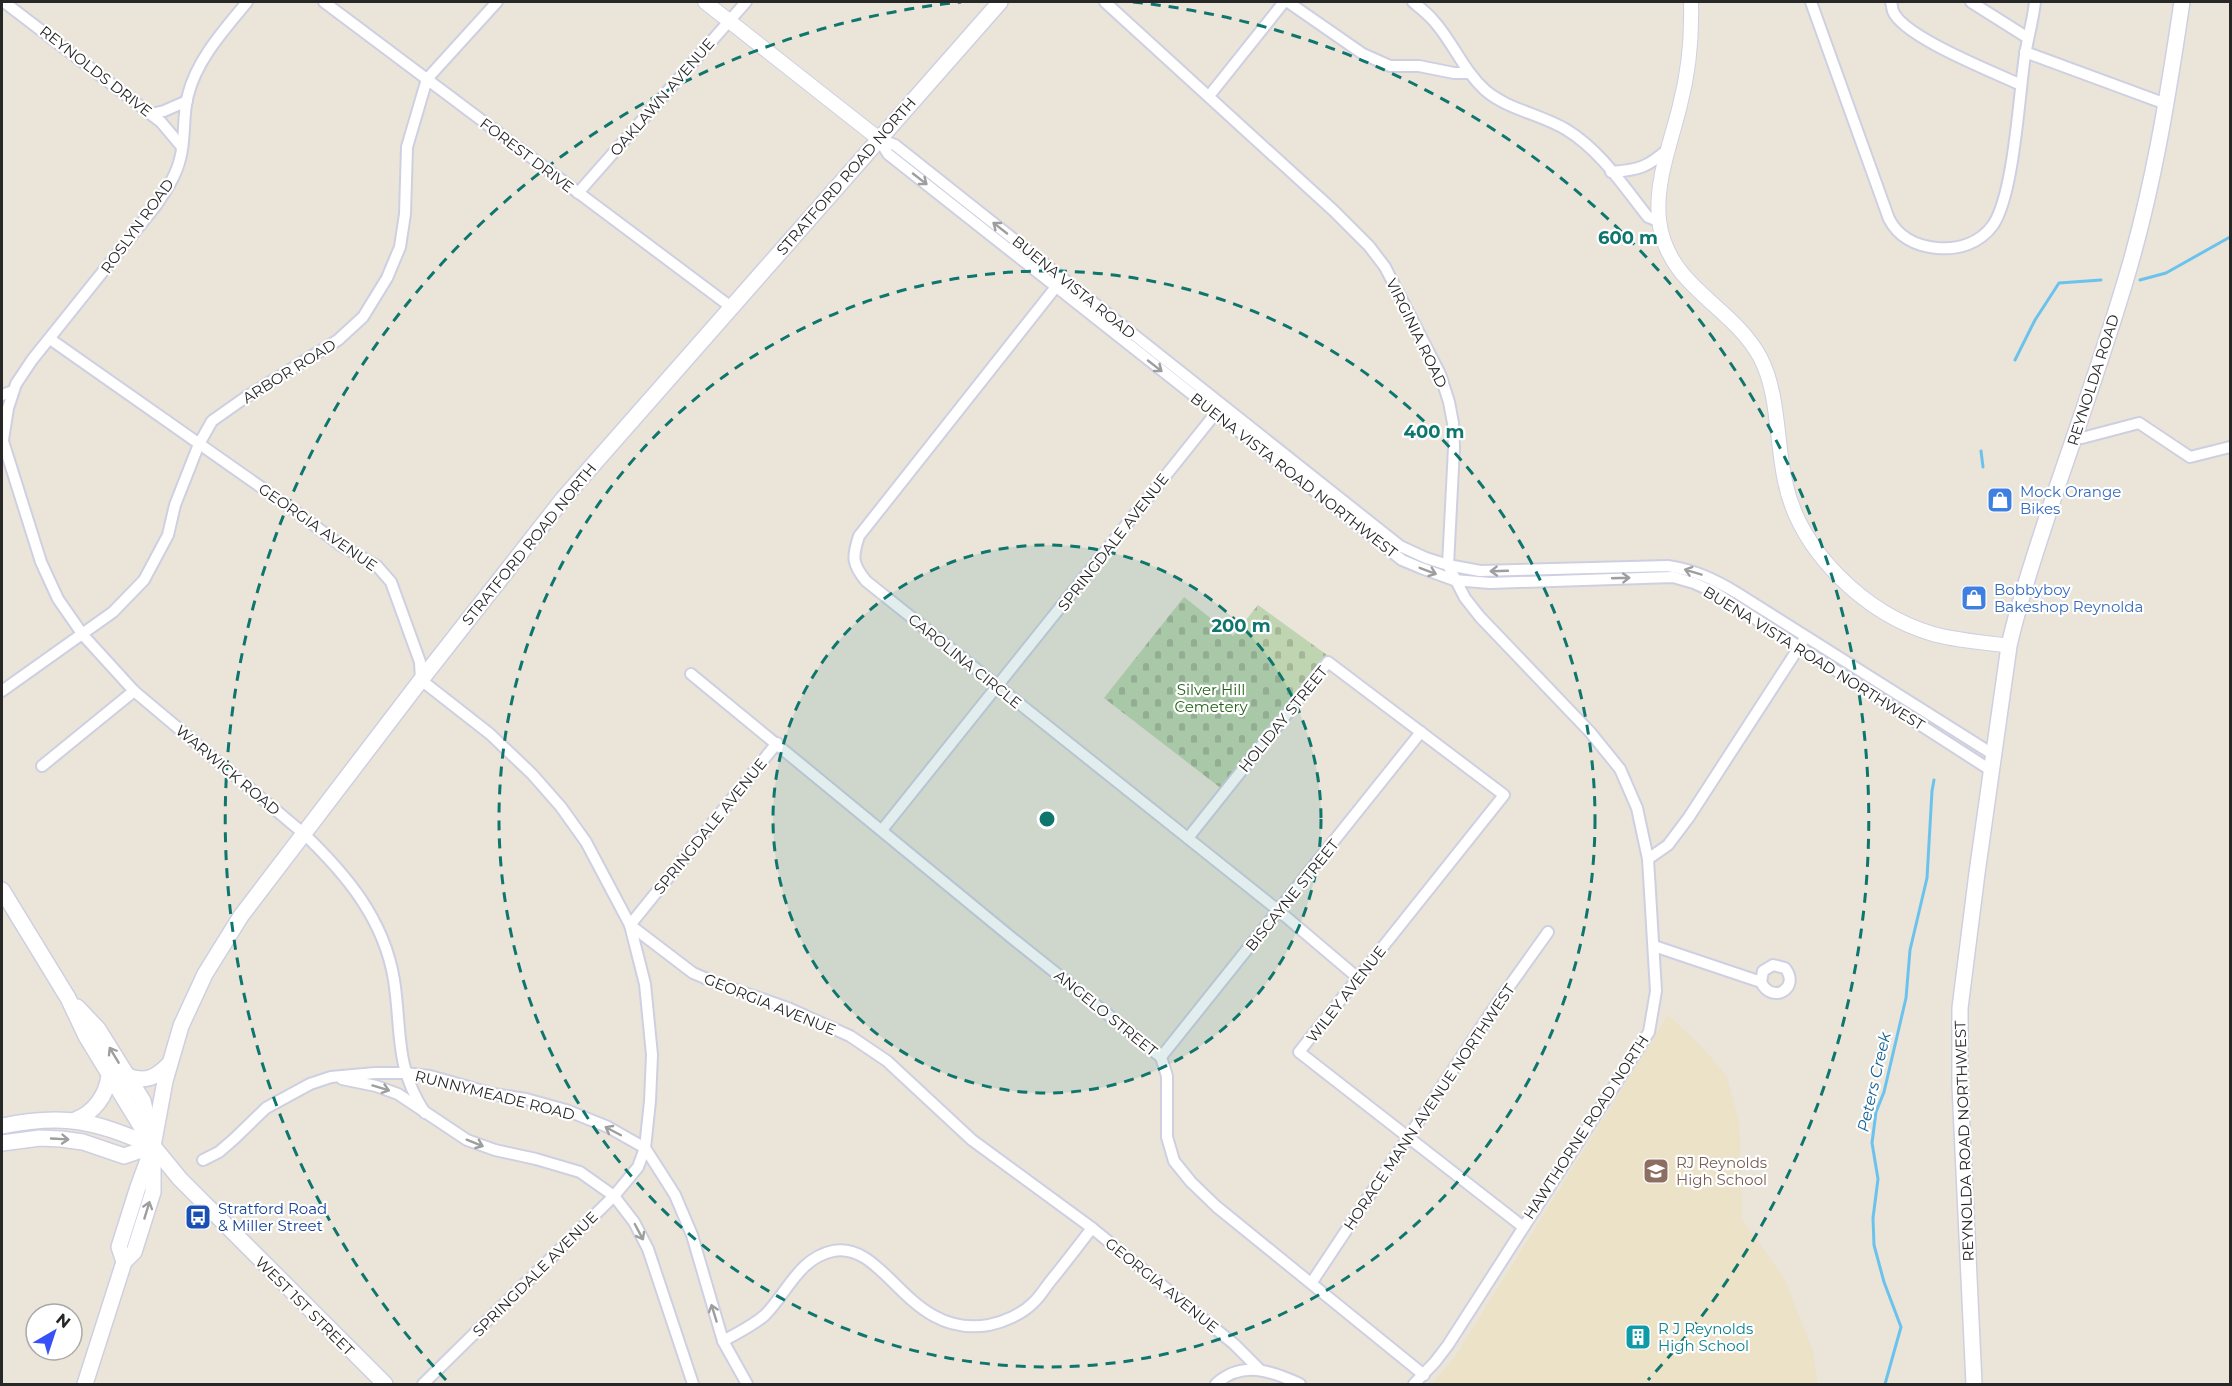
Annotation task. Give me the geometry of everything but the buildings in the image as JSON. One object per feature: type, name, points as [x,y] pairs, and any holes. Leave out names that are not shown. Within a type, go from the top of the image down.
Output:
[{"type":"main road","name":"STRATFORD ROAD NORTH","points":[[153,1146],[169,1064],[189,1008],[216,954],[252,901],[563,499],[1000,2]]},
{"type":"main road","name":"REYNOLDA ROAD","points":[[1994,755],[2009,646],[2022,595],[2139,235],[2154,173],[2182,2]]},
{"type":"main road","name":"REYNOLDA ROAD NORTHWEST","points":[[1974,1384],[1959,1028],[1962,984],[1994,755]]},
{"type":"main road","points":[[2,890],[68,998],[98,1029],[143,1101],[153,1146],[153,1192],[134,1252],[124,1262],[85,1384]]},
{"type":"main road","name":"WEST 1ST STREET","points":[[68,998],[86,1036],[153,1146],[180,1179],[385,1384]]},
{"type":"main road","points":[[127,1076],[141,1080],[148,1079],[161,1072],[169,1064]]},
{"type":"main road","points":[[75,1120],[89,1114],[107,1090],[109,1074]]},
{"type":"main road","points":[[2,1126],[38,1119],[75,1120],[99,1126],[153,1146]]},
{"type":"main road","points":[[2,1143],[40,1138],[61,1139],[83,1142],[124,1156],[153,1146]]},
{"type":"street","name":"REYNOLDS DRIVE","points":[[4,2],[151,114],[169,130],[182,147]]},
{"type":"street","name":"ROSLYN ROAD","points":[[2,439],[8,408],[16,384],[32,360],[157,204],[173,179],[181,158],[187,101],[195,74],[209,51],[247,2]]},
{"type":"street","name":"FOREST DRIVE","points":[[324,2],[731,307]]},
{"type":"street","name":"ARBOR ROAD","points":[[2,691],[83,635],[128,599],[144,580],[168,535],[175,505],[199,444],[212,421],[345,335],[373,304],[400,247],[405,214],[407,147],[427,79],[497,2]]},
{"type":"street","name":"BUENA VISTA ROAD","points":[[705,2],[879,139],[895,145],[1218,409],[1400,546],[1448,565]]},
{"type":"street","name":"OAKLAWN AVENUE","points":[[578,193],[746,2]]},
{"type":"street","name":"VIRGINIA ROAD","points":[[1105,2],[1356,233],[1384,267],[1440,374],[1451,413],[1454,448],[1448,565],[1454,580],[1480,617],[1590,732],[1620,769],[1636,808],[1648,859]]},
{"type":"street","points":[[1209,96],[1286,2],[1376,61],[1390,66],[1419,66],[1454,73],[1468,73]]},
{"type":"street","points":[[1413,2],[1433,20],[1468,73],[1500,101],[1547,119],[1590,147],[1648,218],[1660,222]]},
{"type":"street","points":[[1691,2],[1688,66],[1658,196],[1660,222],[1667,250],[1679,271],[1713,306],[1734,323],[1760,357],[1769,380],[1785,484],[1802,525],[1825,560],[1857,593],[1877,608],[1914,627],[1954,638],[2009,646]]},
{"type":"street","points":[[1811,2],[1889,219],[1899,233],[1916,244],[1941,249],[1958,248],[1980,237],[1995,222],[2005,195],[2025,52],[2035,2]]},
{"type":"street","points":[[1891,2],[1893,12],[1903,24],[1924,40],[2021,86]]},
{"type":"street","points":[[1971,2],[2028,38]]},
{"type":"street","points":[[2025,52],[2166,104]]},
{"type":"street","points":[[151,114],[187,101]]},
{"type":"street","points":[[1611,172],[1635,170],[1651,164],[1668,148]]},
{"type":"street","name":"CAROLINA CIRCLE","points":[[1060,282],[859,536],[853,552],[855,568],[866,581],[1280,911],[1358,978]]},
{"type":"street","name":"GEORGIA AVENUE","points":[[50,339],[340,545],[377,566],[385,574],[391,582],[420,662],[421,680],[490,734],[532,774],[561,807],[586,842],[630,926],[693,973],[788,1008],[850,1036],[887,1061],[972,1140],[1092,1228],[1234,1344],[1260,1370]]},
{"type":"street","points":[[2,395],[13,391]]},
{"type":"street","name":"BUENA VISTA ROAD NORTHWEST","points":[[1218,409],[1390,552],[1420,568],[1454,580],[1490,583],[1642,577],[1673,578],[1694,583],[1803,641],[1994,755]]},
{"type":"street","name":"SPRINGDALE AVENUE","points":[[423,1384],[633,1175],[645,1148],[652,1055],[645,984],[630,926],[777,743],[882,830],[998,688],[1218,409]]},
{"type":"street","points":[[2074,435],[2082,438],[2139,423],[2190,457],[2230,447]]},
{"type":"street","name":"WARWICK ROAD","points":[[2,439],[41,562],[58,599],[83,635],[134,691],[303,833],[329,857],[357,891],[378,928],[389,957],[405,1072],[414,1096],[425,1113]]},
{"type":"street","name":"BUENA VISTA ROAD NORTHWEST","points":[[1448,565],[1480,571],[1668,566],[1692,570],[1716,580],[1992,771]]},
{"type":"street","points":[[1648,859],[1668,845],[1689,817],[1803,641]]},
{"type":"street","name":"HOLIDAY STREET","points":[[1188,838],[1328,662],[1421,732]]},
{"type":"street","points":[[691,674],[777,743]]},
{"type":"street","points":[[42,766],[134,691]]},
{"type":"street","name":"BISCAYNE STREET","points":[[1161,1057],[1421,732]]},
{"type":"street","name":"WILEY AVENUE","points":[[1421,732],[1504,795],[1299,1052],[1522,1226]]},
{"type":"street","name":"ANGELO STREET","points":[[882,830],[1161,1057],[1167,1076],[1167,1137],[1174,1161],[1191,1182],[1217,1207],[1424,1375]]},
{"type":"street","name":"HAWTHORNE ROAD NORTH","points":[[1414,1384],[1448,1345],[1522,1226],[1638,1051],[1648,1032],[1656,991],[1648,859]]},
{"type":"street","name":"HORACE MANN AVENUE NORTHWEST","points":[[1312,1282],[1496,1005],[1548,932]]},
{"type":"street","points":[[1654,946],[1761,982]]},
{"type":"street","name":"RUNNYMEADE ROAD","points":[[203,1160],[219,1152],[266,1108],[310,1084],[331,1077],[375,1072],[405,1072],[494,1094],[526,1099],[566,1110],[608,1127],[645,1148],[675,1195],[692,1235],[723,1341],[747,1384]]},
{"type":"street","name":"RUNNYMEADE ROAD","points":[[331,1077],[376,1086],[398,1094],[467,1140],[580,1172],[614,1196],[634,1222],[648,1249],[693,1384]]},
{"type":"street","points":[[723,1341],[749,1327],[764,1315],[795,1275],[810,1261],[833,1251],[851,1251],[869,1260],[914,1304],[931,1316],[951,1324],[972,1328],[996,1324],[1016,1316],[1033,1304],[1092,1228]]},
{"type":"street","points":[[1216,1384],[1238,1371],[1260,1370],[1300,1384]]},
{"type":"shaded area","name":"RJ Reynolds High School","points":[[1668,1015],[1702,1047],[1727,1077],[1739,1122],[1742,1220],[1785,1279],[1812,1349],[1818,1384],[1432,1384],[1455,1357]]},
{"type":"green space","name":"Silver Hill Cemetery","points":[[1184,597],[1233,636],[1258,605],[1327,655],[1222,789],[1104,698]]},
{"type":"waterway","name":"Peters Creek","points":[[2140,280],[2166,273],[2230,237]]},
{"type":"waterway","name":"Peters Creek","points":[[2015,360],[2035,320],[2059,283],[2101,280]]},
{"type":"waterway","name":"Peters Creek","points":[[1981,451],[1983,467]]},
{"type":"waterway","name":"Peters Creek","points":[[1885,1384],[1901,1327],[1884,1282],[1874,1245],[1873,1218],[1878,1179],[1872,1143],[1876,1112],[1884,1092],[1906,998],[1910,950],[1927,878],[1934,780]]},
{"type":"place","name":"Mock Orange Bikes","points":[[2000,500]]},
{"type":"place","name":"Bobbyboy Bakeshop Reynolda","points":[[1974,598]]},
{"type":"place","name":"RJ Reynolds High School","points":[[1656,1171]]},
{"type":"place","name":"Stratford Road & Miller Street","points":[[198,1217]]},
{"type":"place","name":"R J Reynolds High School","points":[[1638,1337]]}]
